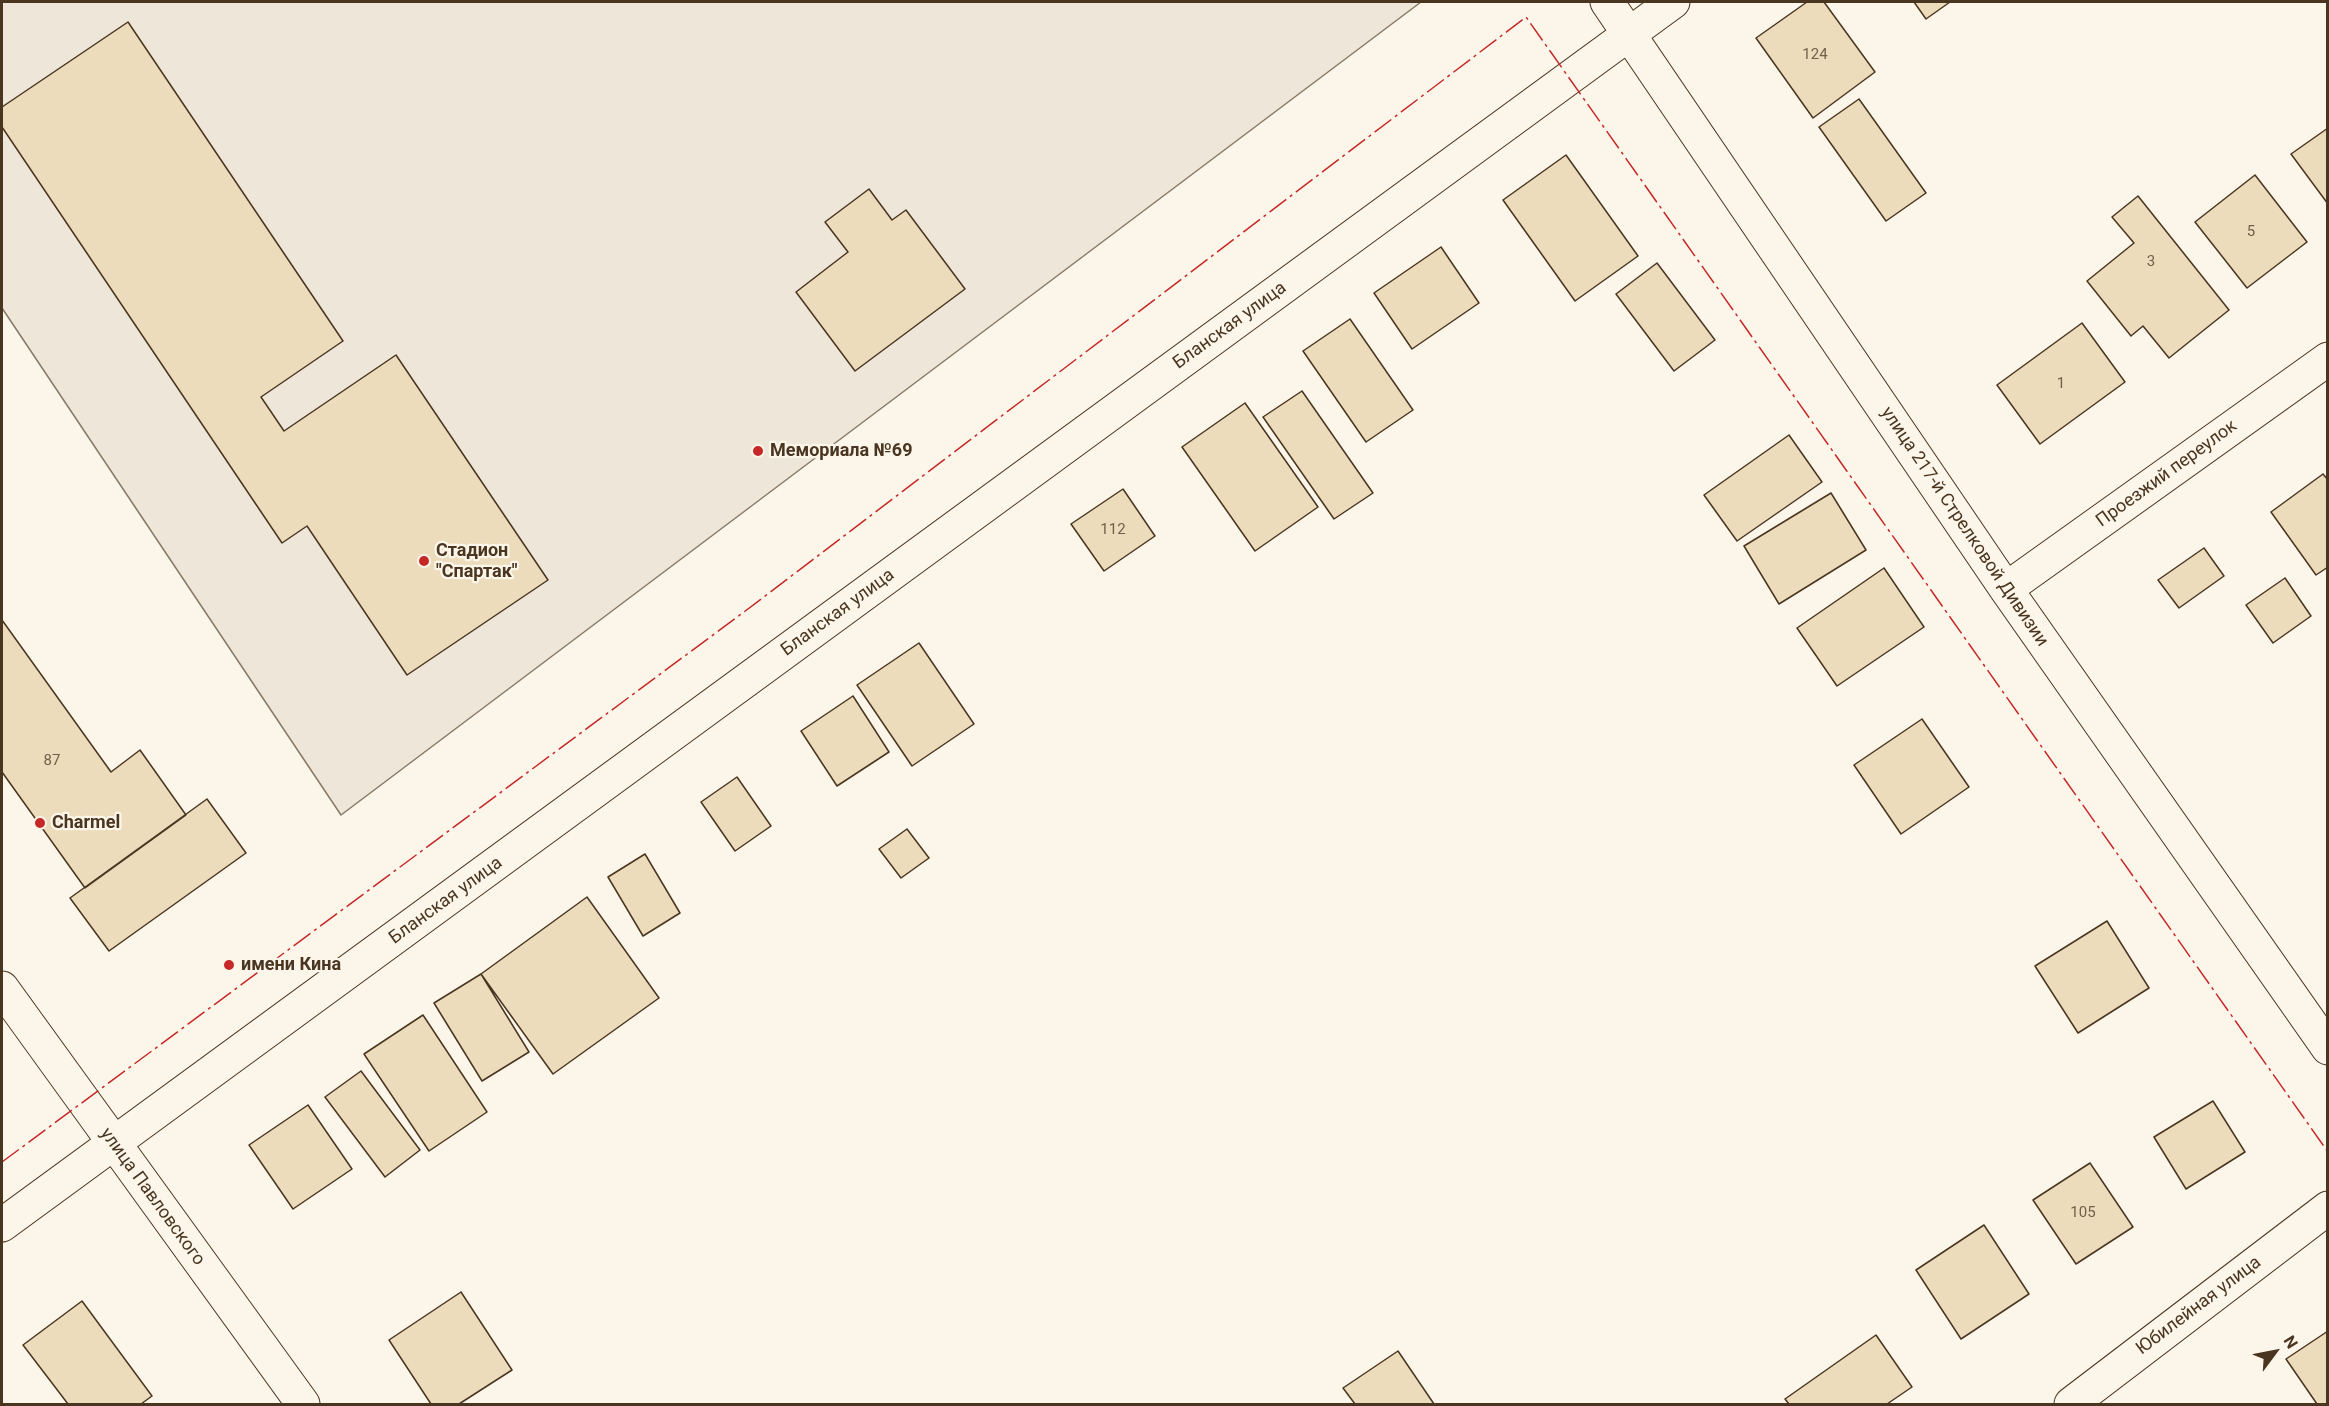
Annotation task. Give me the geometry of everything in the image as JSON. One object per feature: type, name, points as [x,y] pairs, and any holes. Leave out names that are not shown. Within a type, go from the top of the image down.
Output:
[{"type":"street","name":"улица 217-й Стрелковой Дивизии","points":[[1607,2],[2006,589],[2328,1048]]},
{"type":"street","name":"Бланская улица","points":[[2,1225],[1673,2]]},
{"type":"street","name":"Проезжий переулок","points":[[2006,589],[2328,359]]},
{"type":"street","name":"улица Павловского","points":[[2,988],[303,1404]]},
{"type":"street","name":"Юбилейная улица","points":[[2071,1404],[2328,1208]]},
{"type":"shaded area","name":"Стадион \"Спартак\"","points":[[2,2],[1421,2],[341,815],[2,308]]},
{"type":"building","points":[[1807,2],[1824,2],[1875,72],[1813,118],[1756,38]]},
{"type":"building","points":[[1914,2],[1950,2],[1926,19]]},
{"type":"building","points":[[128,22],[343,341],[261,397],[284,431],[396,355],[548,580],[407,675],[307,526],[282,543],[2,127],[2,107]]},
{"type":"building","points":[[1859,99],[1926,193],[1886,221],[1819,127]]},
{"type":"building","points":[[2328,128],[2328,204],[2291,154]]},
{"type":"building","points":[[1566,155],[1638,256],[1575,301],[1503,200]]},
{"type":"building","points":[[2255,175],[2307,242],[2247,288],[2195,222]]},
{"type":"building","points":[[869,189],[892,220],[906,210],[965,289],[855,371],[796,292],[848,252],[825,222]]},
{"type":"building","points":[[2138,196],[2229,310],[2169,358],[2143,326],[2131,336],[2087,281],[2134,243],[2112,217]]},
{"type":"building","points":[[1441,247],[1479,303],[1412,349],[1374,293]]},
{"type":"building","points":[[1657,263],[1715,340],[1674,371],[1616,294]]},
{"type":"building","points":[[1350,319],[1413,410],[1366,442],[1303,351]]},
{"type":"building","points":[[2082,323],[2125,382],[2040,444],[1997,385]]},
{"type":"building","points":[[1302,391],[1373,493],[1334,519],[1263,417]]},
{"type":"building","points":[[1245,403],[1318,507],[1255,551],[1182,447]]},
{"type":"building","points":[[1789,435],[1822,482],[1737,541],[1704,495]]},
{"type":"building","points":[[2323,474],[2328,480],[2328,567],[2316,575],[2271,512]]},
{"type":"building","points":[[1123,489],[1155,536],[1104,571],[1071,524]]},
{"type":"building","points":[[1831,493],[1866,550],[1779,604],[1744,546]]},
{"type":"building","points":[[2204,548],[2224,576],[2179,608],[2158,580]]},
{"type":"building","points":[[1884,568],[1924,627],[1837,686],[1797,628]]},
{"type":"building","points":[[2285,578],[2311,616],[2273,643],[2246,605]]},
{"type":"building","points":[[2,620],[111,772],[140,750],[186,815],[85,888],[2,772]]},
{"type":"building","points":[[919,643],[974,724],[912,766],[857,685]]},
{"type":"building","points":[[853,696],[889,752],[837,786],[801,731]]},
{"type":"building","points":[[1922,719],[1969,787],[1901,834],[1854,765]]},
{"type":"building","points":[[737,777],[771,826],[735,851],[701,802]]},
{"type":"building","points":[[207,799],[246,853],[109,951],[70,898]]},
{"type":"building","points":[[907,829],[929,858],[901,878],[879,849]]},
{"type":"building","points":[[645,854],[680,913],[643,936],[608,877]]},
{"type":"building","points":[[587,897],[659,998],[553,1074],[481,974]]},
{"type":"building","points":[[2107,921],[2149,988],[2078,1033],[2035,966]]},
{"type":"building","points":[[481,974],[529,1052],[482,1081],[434,1003]]},
{"type":"building","points":[[423,1015],[487,1112],[429,1151],[364,1054]]},
{"type":"building","points":[[361,1071],[420,1150],[385,1177],[325,1097]]},
{"type":"building","points":[[2213,1101],[2245,1152],[2186,1189],[2154,1137]]},
{"type":"building","points":[[308,1105],[352,1169],[293,1209],[249,1145]]},
{"type":"building","points":[[2090,1163],[2133,1227],[2076,1264],[2033,1200]]},
{"type":"building","points":[[1984,1225],[2029,1294],[1961,1339],[1916,1270]]},
{"type":"building","points":[[461,1292],[512,1370],[459,1404],[431,1404],[389,1340]]},
{"type":"building","points":[[82,1301],[152,1396],[141,1404],[68,1404],[23,1345]]},
{"type":"building","points":[[2328,1331],[2328,1404],[2317,1404],[2286,1359]]},
{"type":"building","points":[[1876,1335],[1912,1387],[1887,1404],[1789,1404],[1785,1399]]},
{"type":"building","points":[[1398,1351],[1434,1404],[1355,1404],[1343,1388]]},
{"type":"power","points":[[2,1162],[744,612],[1526,17],[2328,1152]]},
{"type":"place","name":"Мемориала №69","points":[[758,451]]},
{"type":"place","name":"Стадион \"Спартак\"","points":[[424,561]]},
{"type":"place","name":"Charmel","points":[[40,823]]},
{"type":"place","name":"имени Кина","points":[[229,965]]}]
